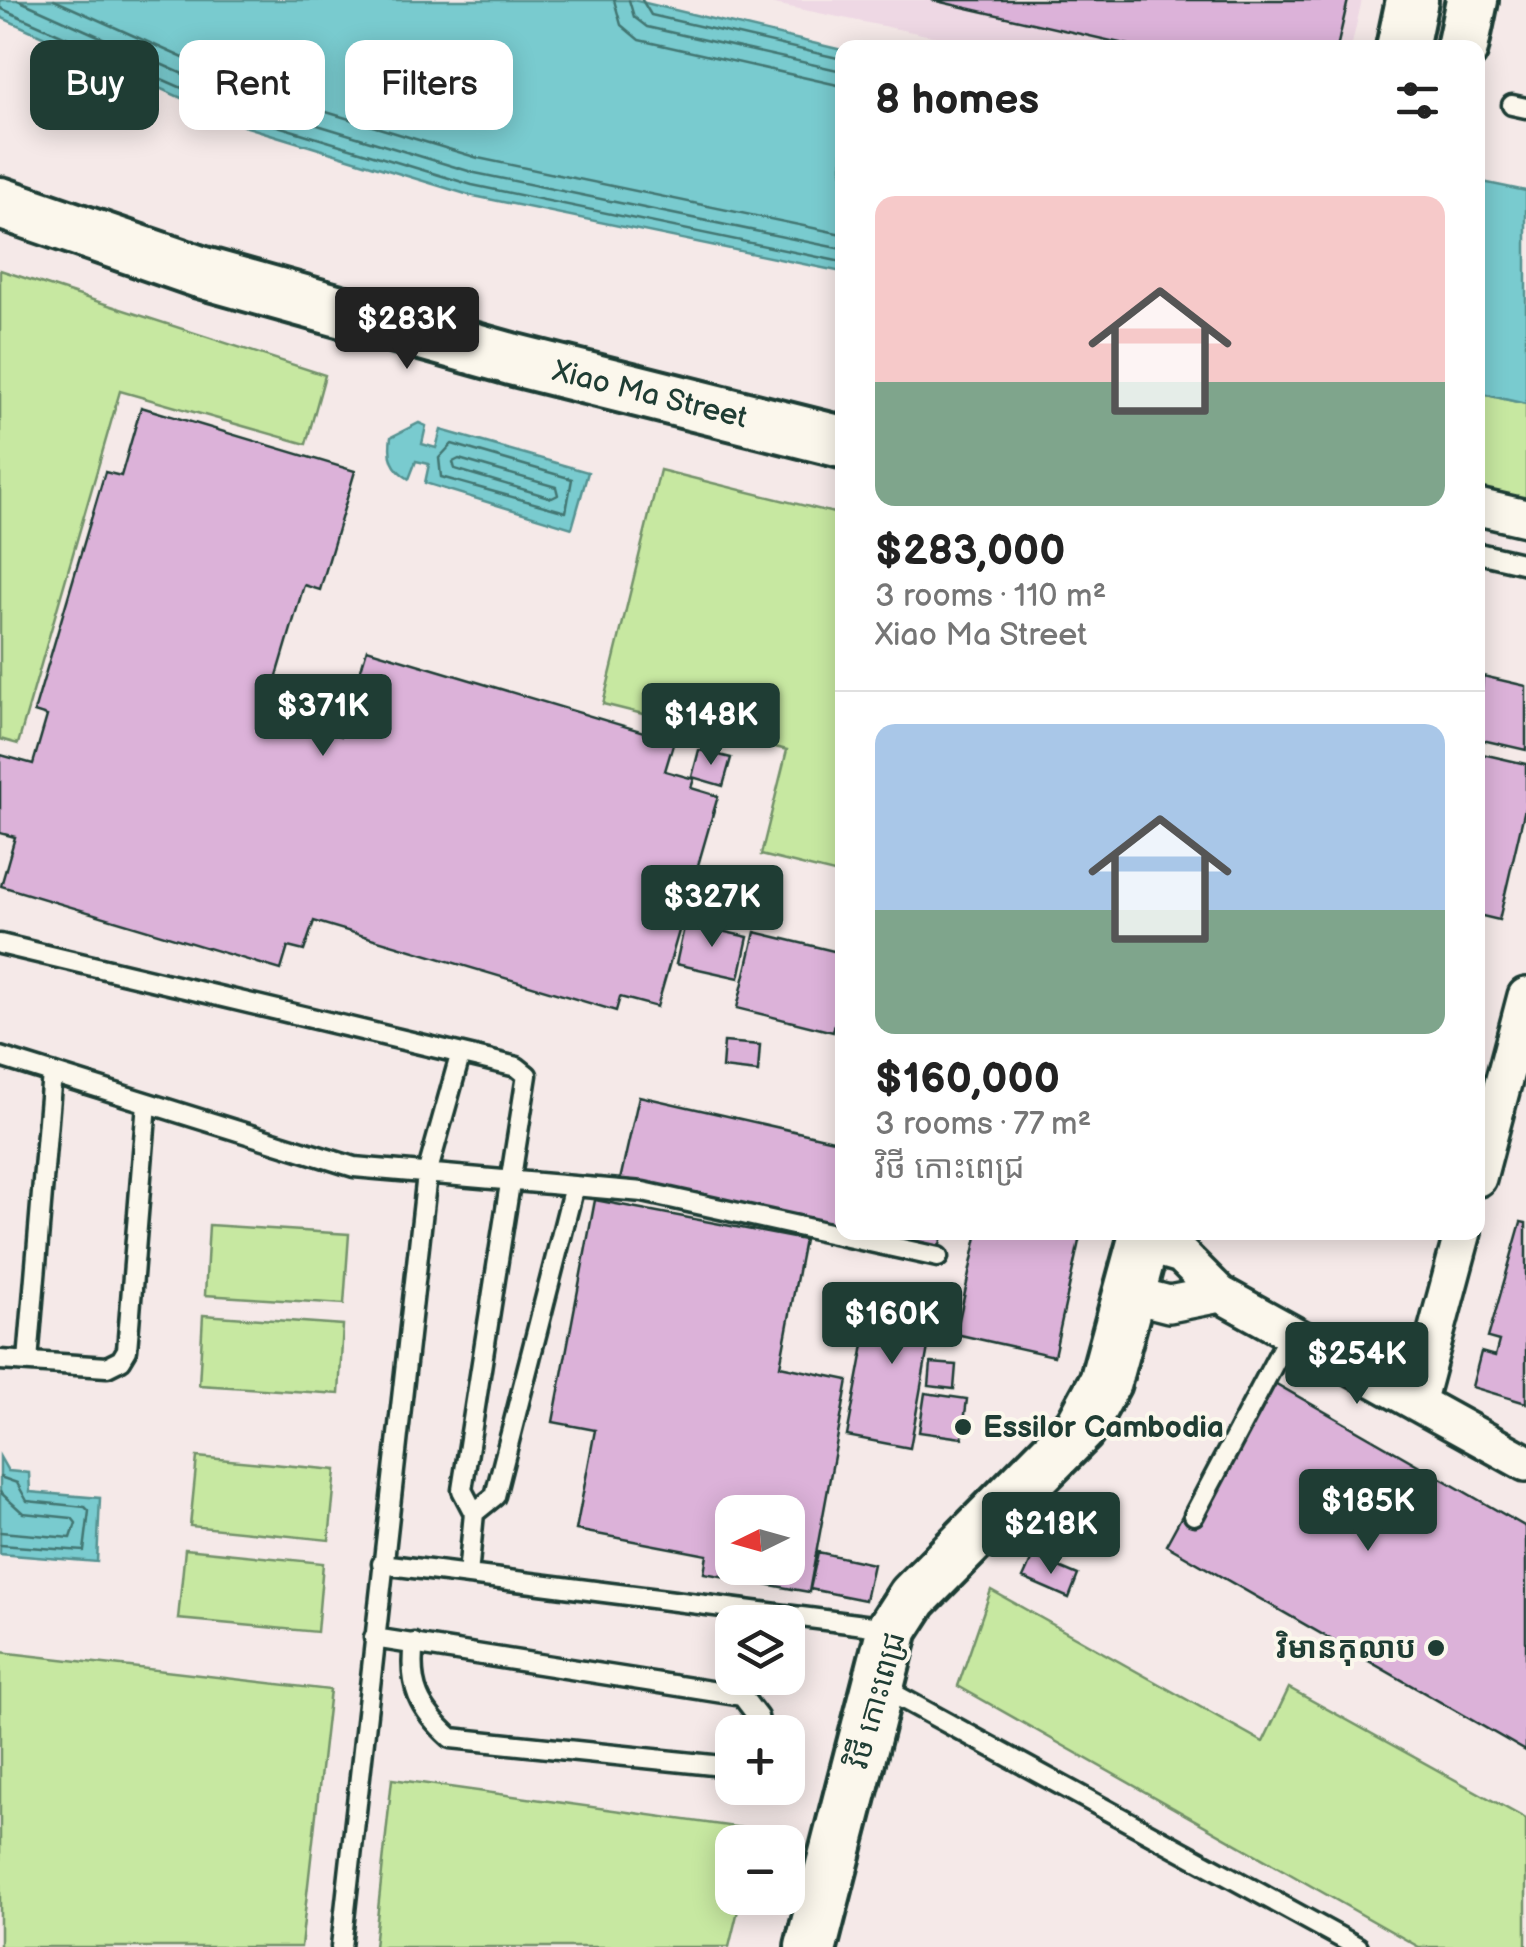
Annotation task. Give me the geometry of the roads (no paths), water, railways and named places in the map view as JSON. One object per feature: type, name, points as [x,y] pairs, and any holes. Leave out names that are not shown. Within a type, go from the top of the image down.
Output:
[{"type":"main road","points":[[1404,40],[1412,0]]},
{"type":"main road","points":[[1464,40],[1472,0]]},
{"type":"main road","name":"Xiao Ma Street","points":[[0,203],[218,277],[511,360],[835,440]]},
{"type":"main road","name":"វិថី កោះពេជ្រ","points":[[811,1947],[893,1628],[913,1596],[1080,1428],[1104,1382],[1144,1240]]},
{"type":"street","points":[[1485,509],[1526,518]]},
{"type":"street","points":[[1485,1151],[1526,996]]},
{"type":"street","points":[[1148,1240],[1181,1255],[1220,1294],[1526,1463]]},
{"type":"street","points":[[1418,1403],[1461,1240]]},
{"type":"street","points":[[1130,1294],[1169,1304],[1220,1294]]},
{"type":"lane","points":[[1485,555],[1526,564]]},
{"type":"lane","points":[[0,944],[460,1056],[517,1066],[527,1075],[462,1490],[474,1513],[468,1575]]},
{"type":"lane","points":[[342,1947],[427,1174],[460,1056]]},
{"type":"lane","points":[[0,1057],[354,1167],[643,1192],[835,1234]]},
{"type":"lane","points":[[28,1361],[52,1073]]},
{"type":"lane","points":[[0,1360],[107,1367],[121,1360],[126,1350],[147,1103]]},
{"type":"lane","points":[[474,1513],[495,1496],[574,1186]]},
{"type":"lane","points":[[861,1240],[938,1257]]},
{"type":"lane","points":[[1194,1515],[1290,1333]]},
{"type":"lane","points":[[382,1564],[893,1628]]},
{"type":"lane","points":[[374,1638],[742,1696],[756,1715]]},
{"type":"lane","points":[[414,1643],[410,1672],[414,1694],[451,1738],[715,1765]]},
{"type":"lane","points":[[878,1686],[1358,1947]]},
{"type":"water","points":[[0,0],[633,0],[835,48],[835,271],[469,195],[257,130],[325,130],[325,40],[179,40],[179,97],[159,88],[159,40],[51,40],[0,17]]},
{"type":"water","points":[[1485,182],[1526,191],[1526,404],[1485,395]]},
{"type":"water","points":[[419,423],[426,426],[422,444],[436,448],[441,430],[588,472],[572,528],[425,483],[429,464],[416,461],[409,479],[403,475],[392,462],[391,437]]},
{"type":"water","points":[[0,1457],[8,1471],[29,1473],[30,1492],[100,1498],[97,1562],[0,1554]]},
{"type":"place","name":"Essilor Cambodia","points":[[963,1427]]},
{"type":"place","name":"វិមានកុលាប","points":[[1436,1648]]}]
